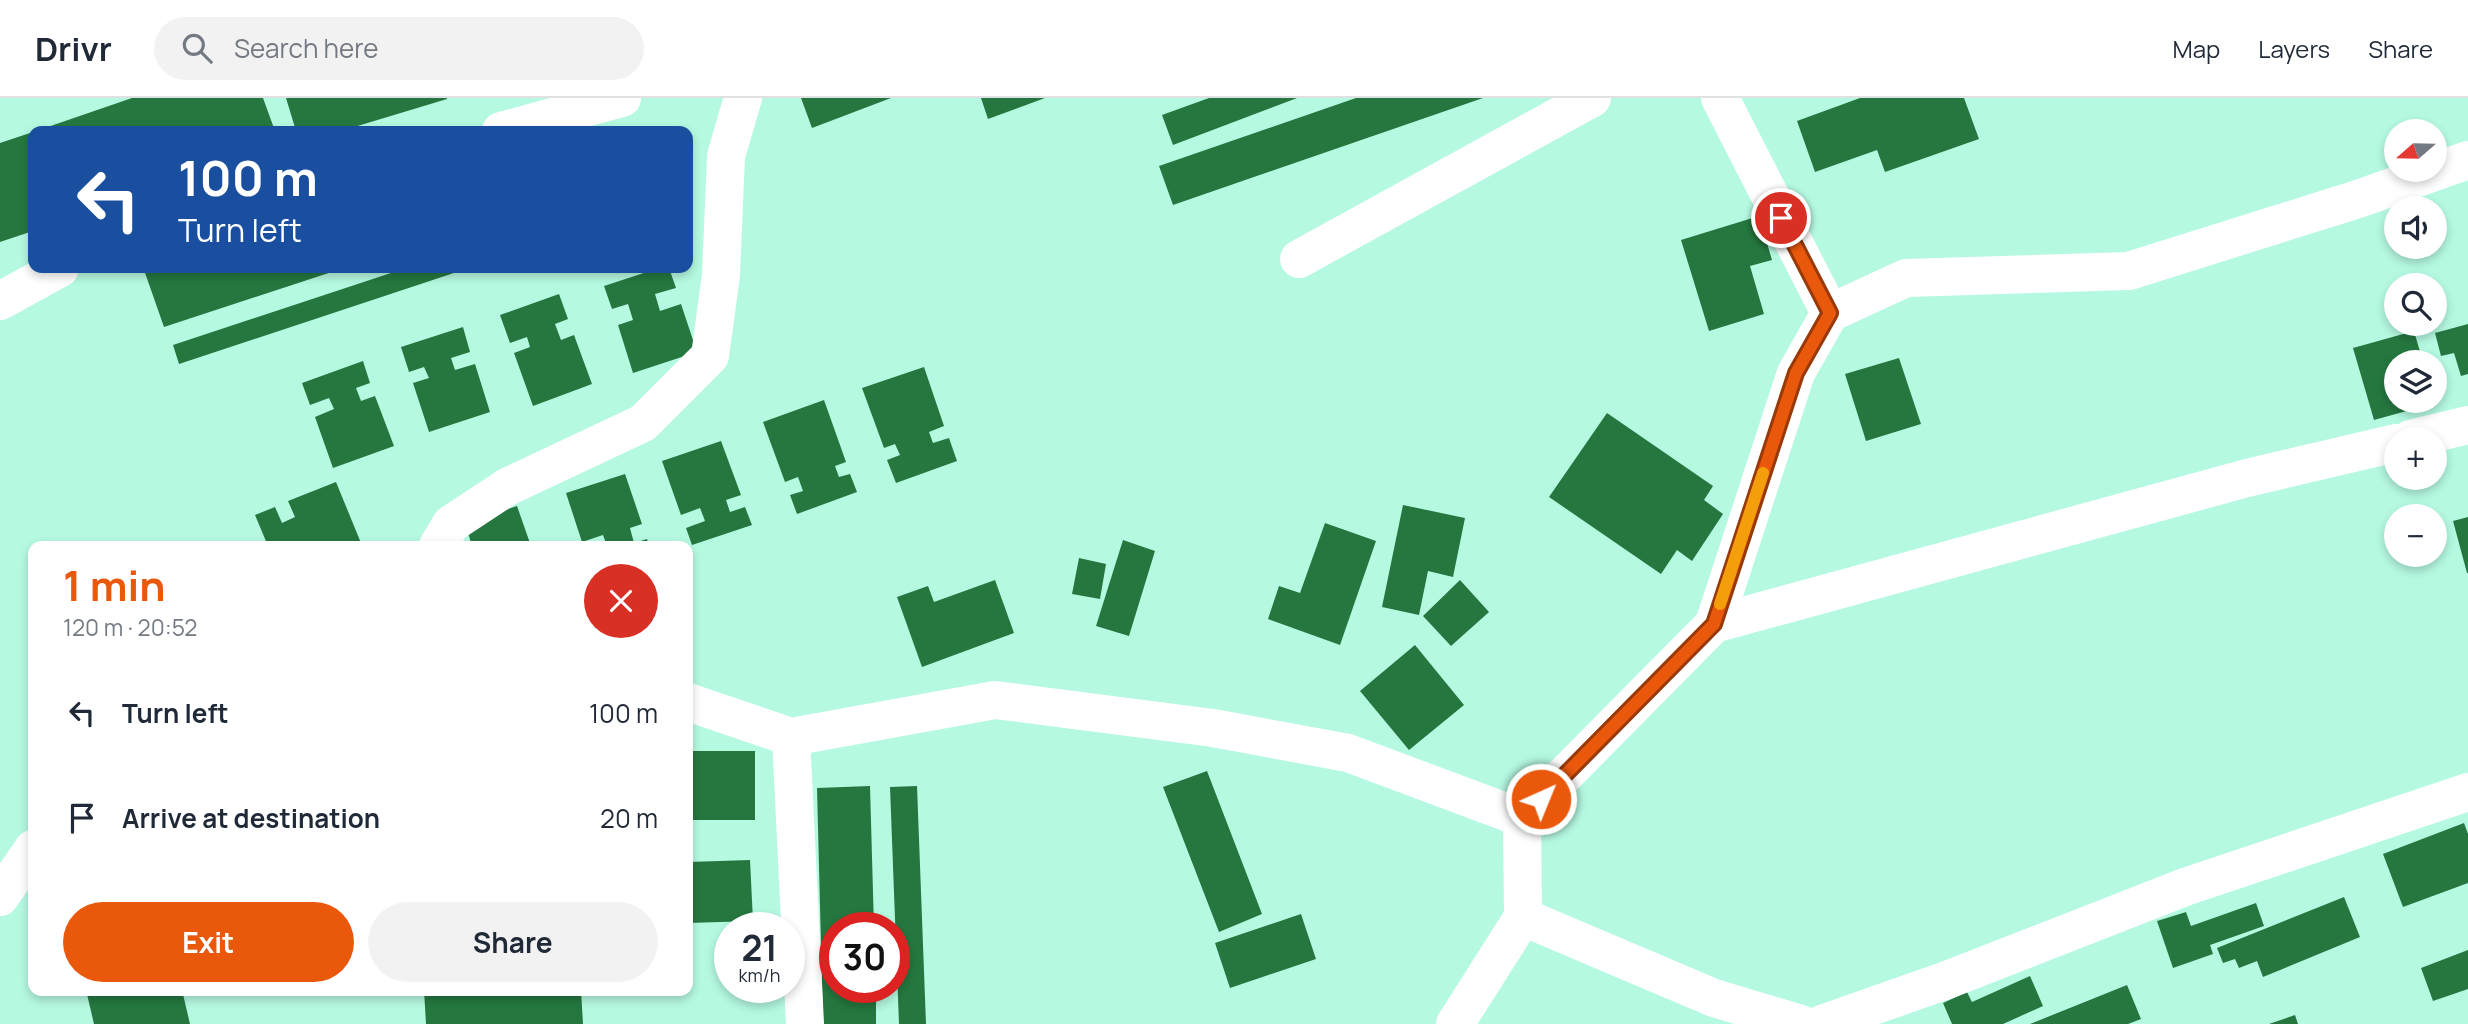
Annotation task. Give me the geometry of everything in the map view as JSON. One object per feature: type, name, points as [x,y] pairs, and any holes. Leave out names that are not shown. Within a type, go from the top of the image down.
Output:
[{"type":"street","points":[[519,126],[622,98]]},
{"type":"street","points":[[441,541],[450,524],[507,487],[643,423],[710,356],[721,275],[726,156],[743,98]]},
{"type":"street","points":[[1299,259],[1592,98]]},
{"type":"street","points":[[1720,98],[1830,313]]},
{"type":"street","points":[[1455,1024],[1523,917],[1522,818],[1714,624],[1796,373],[1830,313],[1906,278],[2129,271],[2358,199],[2468,160]]},
{"type":"street","points":[[0,301],[51,273]]},
{"type":"street","points":[[2447,430],[2468,425]]},
{"type":"street","points":[[1714,624],[2234,482],[2384,446]]},
{"type":"street","points":[[693,704],[791,737],[995,700],[1213,727],[1348,753],[1522,818]]},
{"type":"street","points":[[791,737],[805,1024]]},
{"type":"street","points":[[1822,1024],[1947,980],[2185,887],[2468,792]]},
{"type":"street","points":[[0,897],[28,856]]},
{"type":"street","points":[[1523,917],[1714,998],[1801,1024]]},
{"type":"building","points":[[132,98],[263,98],[273,126],[51,126]]},
{"type":"building","points":[[286,98],[447,98],[358,126],[294,126]]},
{"type":"building","points":[[801,98],[891,98],[812,128]]},
{"type":"building","points":[[981,98],[1045,98],[988,119]]},
{"type":"building","points":[[1209,98],[1297,98],[1173,145],[1162,115]]},
{"type":"building","points":[[1356,98],[1483,98],[1173,205],[1159,166]]},
{"type":"building","points":[[1860,98],[1964,98],[1979,139],[1885,172],[1877,150],[1815,172],[1797,121]]},
{"type":"building","points":[[28,134],[28,233],[0,242],[0,143]]},
{"type":"building","points":[[1759,216],[1772,260],[1750,266],[1764,314],[1709,331],[1681,240]]},
{"type":"building","points":[[145,273],[329,273],[164,327]]},
{"type":"building","points":[[391,273],[454,273],[179,364],[173,345]]},
{"type":"building","points":[[644,273],[671,273],[676,288],[655,294],[660,311],[681,304],[697,352],[633,373],[618,325],[633,320],[628,304],[612,309],[604,286]]},
{"type":"building","points":[[559,294],[568,319],[555,324],[561,340],[574,335],[592,384],[533,406],[514,353],[530,347],[527,337],[510,343],[500,315]]},
{"type":"building","points":[[2468,324],[2468,374],[2461,376],[2454,353],[2447,355],[2447,350],[2439,350],[2436,336],[2447,336],[2447,330]]},
{"type":"building","points":[[463,327],[470,352],[451,358],[455,370],[475,364],[490,412],[429,432],[413,383],[429,378],[424,367],[409,372],[401,347]]},
{"type":"building","points":[[2396,336],[2415,336],[2420,350],[2384,350],[2384,413],[2399,413],[2374,420],[2353,348]]},
{"type":"building","points":[[1899,358],[1921,424],[1866,441],[1845,374]]},
{"type":"building","points":[[363,361],[370,383],[356,388],[361,401],[375,396],[394,446],[333,468],[315,417],[334,409],[329,398],[310,405],[302,383]]},
{"type":"building","points":[[924,367],[944,426],[929,432],[933,443],[949,438],[957,461],[896,483],[887,460],[900,455],[895,444],[884,448],[862,388]]},
{"type":"building","points":[[824,400],[846,462],[835,466],[839,477],[850,474],[857,492],[797,514],[790,495],[803,491],[798,477],[785,482],[763,422]]},
{"type":"building","points":[[1607,413],[1713,486],[1704,500],[1723,514],[1692,561],[1677,550],[1661,574],[1549,497]]},
{"type":"building","points":[[721,441],[741,495],[726,500],[730,512],[745,507],[752,525],[693,545],[686,528],[705,521],[700,508],[681,515],[662,461]]},
{"type":"building","points":[[625,474],[642,524],[630,528],[633,541],[605,541],[603,535],[582,541],[566,493]]},
{"type":"building","points":[[336,482],[360,541],[266,541],[255,515],[275,507],[282,523],[295,517],[288,501]]},
{"type":"building","points":[[1403,505],[1465,518],[1453,577],[1428,571],[1419,615],[1382,607]]},
{"type":"building","points":[[517,506],[529,541],[470,541],[465,523]]},
{"type":"building","points":[[2468,517],[2468,573],[2467,573],[2453,521]]},
{"type":"building","points":[[1325,523],[1376,541],[1340,645],[1268,619],[1279,586],[1300,593]]},
{"type":"building","points":[[1123,540],[1155,551],[1129,636],[1096,626]]},
{"type":"building","points":[[1079,558],[1106,564],[1100,599],[1072,594]]},
{"type":"building","points":[[995,580],[1014,633],[922,667],[897,597],[928,586],[934,602]]},
{"type":"building","points":[[1460,580],[1489,612],[1451,646],[1423,616]]},
{"type":"building","points":[[1415,645],[1464,705],[1409,750],[1360,691]]},
{"type":"building","points":[[693,751],[755,751],[755,820],[693,820]]},
{"type":"building","points":[[1207,771],[1262,914],[1219,932],[1163,787]]},
{"type":"building","points":[[870,786],[874,912],[820,912],[817,788]]},
{"type":"building","points":[[917,786],[926,1024],[899,1024],[898,1003],[910,1003],[910,912],[895,912],[890,787]]},
{"type":"building","points":[[2464,823],[2468,834],[2468,883],[2403,907],[2383,854]]},
{"type":"building","points":[[750,860],[753,912],[714,912],[714,922],[693,923],[693,862]]},
{"type":"building","points":[[2344,897],[2360,937],[2263,977],[2257,961],[2239,968],[2235,959],[2223,963],[2217,948]]},
{"type":"building","points":[[2256,903],[2264,926],[2210,945],[2213,954],[2173,968],[2157,921],[2186,912],[2191,926]]},
{"type":"building","points":[[1301,914],[1316,959],[1230,988],[1215,943]]},
{"type":"building","points":[[2468,950],[2468,989],[2433,1001],[2421,968]]},
{"type":"building","points":[[2030,976],[2043,1006],[2003,1024],[1952,1024],[1943,1003],[1967,992],[1972,1002]]},
{"type":"building","points":[[2127,985],[2141,1019],[2128,1024],[2030,1024]]},
{"type":"building","points":[[87,996],[183,996],[190,1024],[94,1024]]},
{"type":"building","points":[[424,996],[581,996],[583,1024],[426,1024]]},
{"type":"building","points":[[822,1003],[876,1003],[876,1024],[823,1024]]},
{"type":"building","points":[[2295,1015],[2298,1024],[2269,1024]]},
{"type":"slow traffic","points":[[1720,604],[1763,473]]},
{"type":"route","points":[[1541,799],[1714,624],[1796,373],[1830,313],[1781,218]]}]
